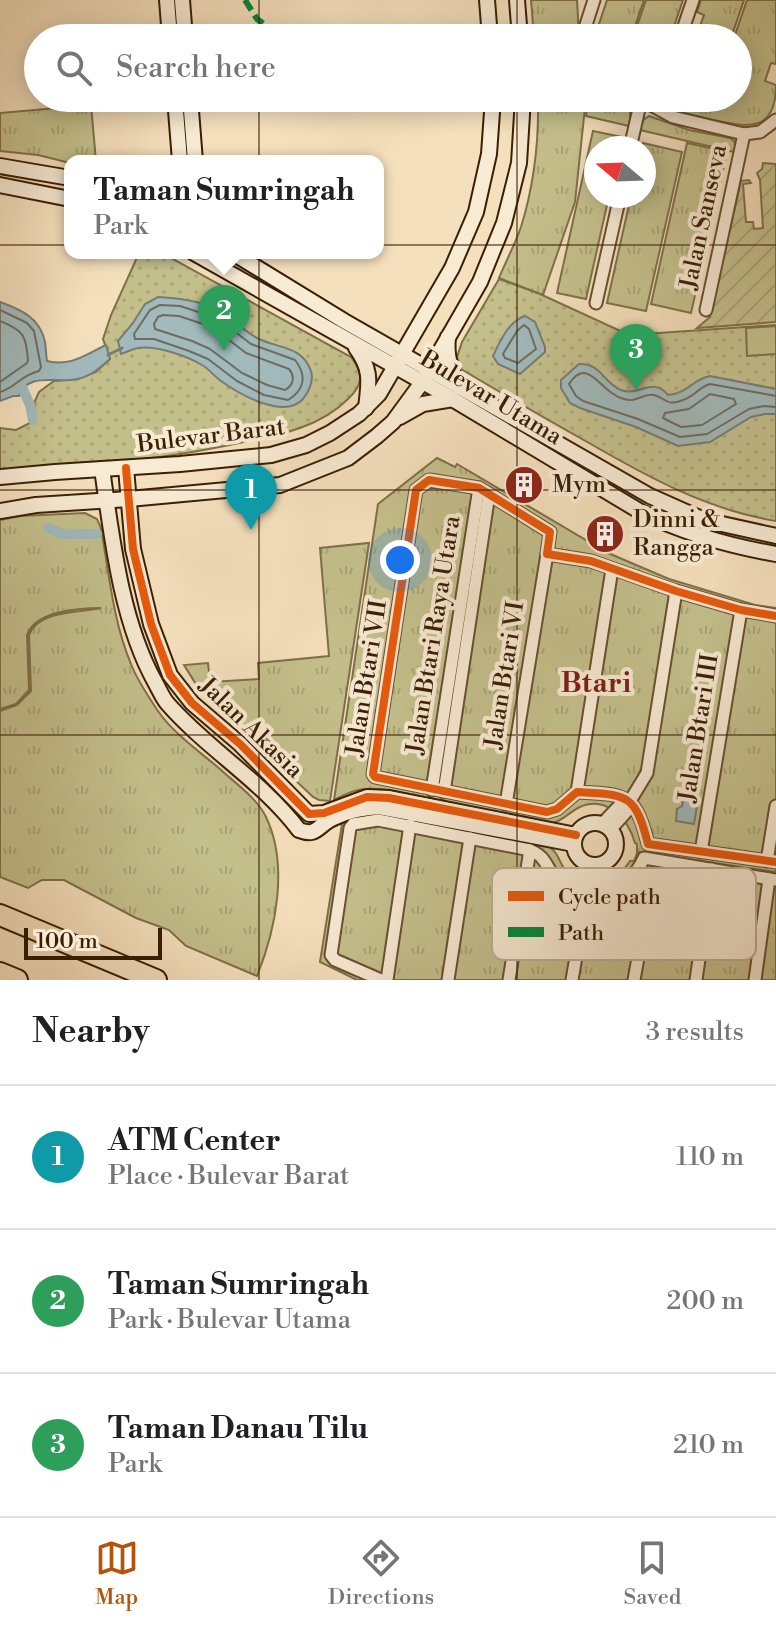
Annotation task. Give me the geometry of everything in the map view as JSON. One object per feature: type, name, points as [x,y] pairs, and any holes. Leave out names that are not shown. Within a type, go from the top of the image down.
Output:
[{"type":"highway","points":[[0,915],[156,980]]},
{"type":"highway","points":[[0,974],[17,980]]},
{"type":"main road","points":[[167,0],[169,24]]},
{"type":"main road","points":[[182,0],[184,24]]},
{"type":"main road","points":[[487,0],[489,24]]},
{"type":"main road","points":[[517,0],[519,24]]},
{"type":"main road","points":[[176,112],[180,155]]},
{"type":"main road","points":[[191,112],[195,155]]},
{"type":"main road","name":"Bulevar Barat","points":[[0,477],[271,455],[306,445],[366,408],[379,394],[452,268],[476,212],[489,154],[492,112]]},
{"type":"main road","points":[[393,422],[426,375],[480,282],[504,223],[519,163],[522,112]]},
{"type":"main road","points":[[0,166],[64,177]]},
{"type":"main road","points":[[0,185],[64,198]]},
{"type":"main road","name":"Bulevar Utama","points":[[205,259],[354,344],[426,375],[457,384],[650,496],[704,520],[776,536]]},
{"type":"main road","name":"Bulevar Utama","points":[[243,259],[373,337],[399,361]]},
{"type":"main road","points":[[373,337],[390,339],[414,333]]},
{"type":"main road","points":[[448,337],[447,352],[457,384]]},
{"type":"main road","points":[[354,344],[369,372],[366,408]]},
{"type":"main road","name":"Bulevar Utama","points":[[426,375],[453,399],[618,499],[671,527],[699,537],[776,554]]},
{"type":"main road","points":[[0,511],[36,505],[280,485],[348,458],[405,413],[423,404],[453,399]]},
{"type":"main road","name":"Jalan Akasia","points":[[126,468],[133,549],[151,624],[170,675],[192,703],[240,744],[319,824]]},
{"type":"main road","name":"Jalan Akasia","points":[[102,469],[114,553],[143,661],[166,701],[261,788],[298,831],[319,824],[367,797],[389,798],[575,840]]},
{"type":"main road","points":[[671,527],[677,508]]},
{"type":"main road","points":[[699,537],[704,520]]},
{"type":"main road","points":[[587,824],[606,826],[616,838],[616,849],[611,858],[602,864],[592,864],[577,854],[575,840],[587,824]]},
{"type":"main road","points":[[0,974],[10,980]]},
{"type":"street","points":[[586,24],[594,0]]},
{"type":"street","points":[[685,24],[693,0]]},
{"type":"street","points":[[632,136],[637,112]]},
{"type":"street","points":[[671,112],[690,123],[744,134],[760,132],[776,120]]},
{"type":"street","name":"Jalan Sanseva","points":[[706,310],[744,134]]},
{"type":"street","points":[[596,303],[617,208]]},
{"type":"street","name":"Jalan Btari VII","points":[[438,791],[373,776],[416,490],[429,480],[484,491]]},
{"type":"street","points":[[484,491],[550,532],[547,554],[591,561],[676,591],[741,610],[776,616]]},
{"type":"street","name":"Jalan Btari Raya Utara","points":[[438,791],[484,491]]},
{"type":"street","name":"Jalan Btari VI","points":[[506,804],[547,554]]},
{"type":"street","points":[[438,791],[547,812],[557,809],[577,792],[612,569]]},
{"type":"street","points":[[606,826],[626,812],[647,773],[676,591]]},
{"type":"street","name":"Jalan Btari III","points":[[701,852],[741,610]]},
{"type":"street","points":[[577,792],[616,795],[630,801],[639,815],[648,844],[772,861],[776,806]]},
{"type":"street","points":[[410,825],[384,980],[335,960],[331,955],[353,824],[378,820],[410,825],[530,850],[541,856],[549,868]]},
{"type":"street","points":[[448,980],[470,838]]},
{"type":"street","points":[[527,868],[530,850]]},
{"type":"street","points":[[640,868],[644,858],[706,868]]},
{"type":"street","points":[[592,864],[592,868]]},
{"type":"street","points":[[755,980],[773,879]]},
{"type":"street","points":[[509,980],[512,960]]},
{"type":"street","points":[[572,980],[575,960]]},
{"type":"street","points":[[634,980],[638,960]]},
{"type":"street","points":[[696,980],[699,960]]},
{"type":"green space","points":[[531,0],[577,0],[578,24],[533,24]]},
{"type":"green space","points":[[607,0],[644,0],[636,24],[599,24]]},
{"type":"green space","points":[[646,0],[683,0],[675,24],[638,24]]},
{"type":"green space","points":[[701,0],[744,0],[736,24],[701,24],[704,15],[697,12]]},
{"type":"green space","points":[[747,0],[776,0],[776,64],[771,63],[765,81],[776,85],[771,113],[756,124],[746,125],[678,112],[752,112],[752,24],[739,24]]},
{"type":"green space","points":[[92,112],[95,155],[64,155],[64,162],[0,151],[0,113]]},
{"type":"green space","points":[[538,112],[585,112],[575,202],[543,295],[499,278],[521,227],[532,179]]},
{"type":"green space","points":[[586,112],[630,112],[629,126],[586,116]]},
{"type":"green space","points":[[649,116],[689,130],[730,138],[736,146],[734,152],[640,130],[643,120]]},
{"type":"green space","points":[[593,131],[617,136],[592,136]]},
{"type":"green space","points":[[687,143],[727,152],[691,313],[651,304]]},
{"type":"green space","points":[[656,146],[682,152],[646,311],[607,303],[628,208],[656,208]]},
{"type":"green space","points":[[763,163],[776,164],[776,322],[697,328],[710,317],[741,181],[749,180],[751,183],[743,184],[746,222],[753,222],[754,229],[763,228],[757,173]]},
{"type":"green space","points":[[584,172],[584,208],[606,208],[586,299],[557,293]]},
{"type":"green space","points":[[136,259],[173,259],[351,357],[360,374],[359,384],[348,399],[326,416],[301,428],[275,435],[164,456],[57,464],[0,472],[0,428],[16,430],[36,420],[34,403],[39,392],[54,381],[78,379],[96,372],[110,359],[103,339]]},
{"type":"green space","points":[[499,279],[540,294],[629,335],[776,325],[776,521],[726,509],[656,480],[461,369],[457,357],[462,342]]},
{"type":"green space","points":[[776,326],[776,354],[747,356],[746,328]]},
{"type":"green space","points":[[437,458],[455,467],[457,464],[608,553],[669,579],[755,605],[776,608],[776,872],[637,852],[637,844],[621,817],[606,806],[597,804],[578,808],[551,823],[381,789],[355,791],[334,800],[378,504]]},
{"type":"green space","points":[[85,513],[97,519],[101,528],[120,631],[140,682],[171,727],[239,785],[266,817],[277,855],[277,897],[270,938],[257,976],[186,946],[169,930],[136,918],[64,880],[42,880],[28,888],[0,877],[0,711],[17,705],[31,691],[29,635],[34,627],[60,614],[101,608],[59,612],[39,621],[32,627],[27,635],[29,690],[16,704],[0,709],[0,520]]},
{"type":"green space","points":[[369,543],[330,801],[319,800],[199,689],[184,665],[208,663],[210,682],[259,679],[258,663],[329,656],[320,548]]},
{"type":"green space","points":[[387,814],[548,846],[554,851],[564,868],[492,868],[492,960],[756,960],[756,871],[776,874],[776,980],[357,980],[320,962],[342,824],[357,815]]},
{"type":"green space","points":[[637,853],[736,868],[625,868],[630,861],[634,861]]},
{"type":"water","points":[[158,297],[183,299],[216,309],[257,338],[302,356],[312,375],[303,399],[295,405],[273,406],[239,392],[202,365],[180,355],[145,348],[121,354],[118,341],[145,304]]},
{"type":"water","points":[[0,302],[23,312],[39,327],[45,342],[47,361],[71,361],[106,345],[110,359],[82,378],[36,381],[23,388],[19,396],[0,401]]},
{"type":"water","points":[[525,316],[535,322],[545,352],[520,374],[498,364],[493,356],[510,327]]},
{"type":"water","points":[[579,364],[592,367],[615,387],[628,391],[657,387],[668,395],[675,394],[710,376],[776,389],[776,414],[751,417],[710,442],[678,446],[570,403],[561,388],[561,380]]},
{"type":"water","points":[[684,797],[698,800],[694,824],[676,821],[677,809],[682,806]]},
{"type":"waterway","points":[[108,355],[122,348]]},
{"type":"waterway","points":[[22,387],[33,420]]},
{"type":"waterway","points":[[48,528],[61,534],[97,534]]},
{"type":"marked path","points":[[245,0],[264,24]]},
{"type":"cycle path","points":[[126,468],[133,549],[151,624],[170,675],[192,703],[240,744],[309,814],[324,813],[367,797],[389,798],[576,835]]},
{"type":"cycle path","points":[[776,616],[741,610],[676,591],[591,561],[547,554],[550,532],[479,488],[429,480],[416,490],[373,774],[375,777],[547,812],[557,809],[577,792],[618,796],[633,805],[648,844],[776,862]]},
{"type":"place","name":"Taman Sumringah","points":[[224,351]]},
{"type":"place","name":"Taman Danau Tilu","points":[[636,390]]},
{"type":"place","name":"Mym","points":[[524,485]]},
{"type":"place","name":"ATM Center","points":[[251,530]]},
{"type":"place","name":"Dinni & Rangga","points":[[605,534]]},
{"type":"district","name":"Btari","points":[[596,683]]}]
